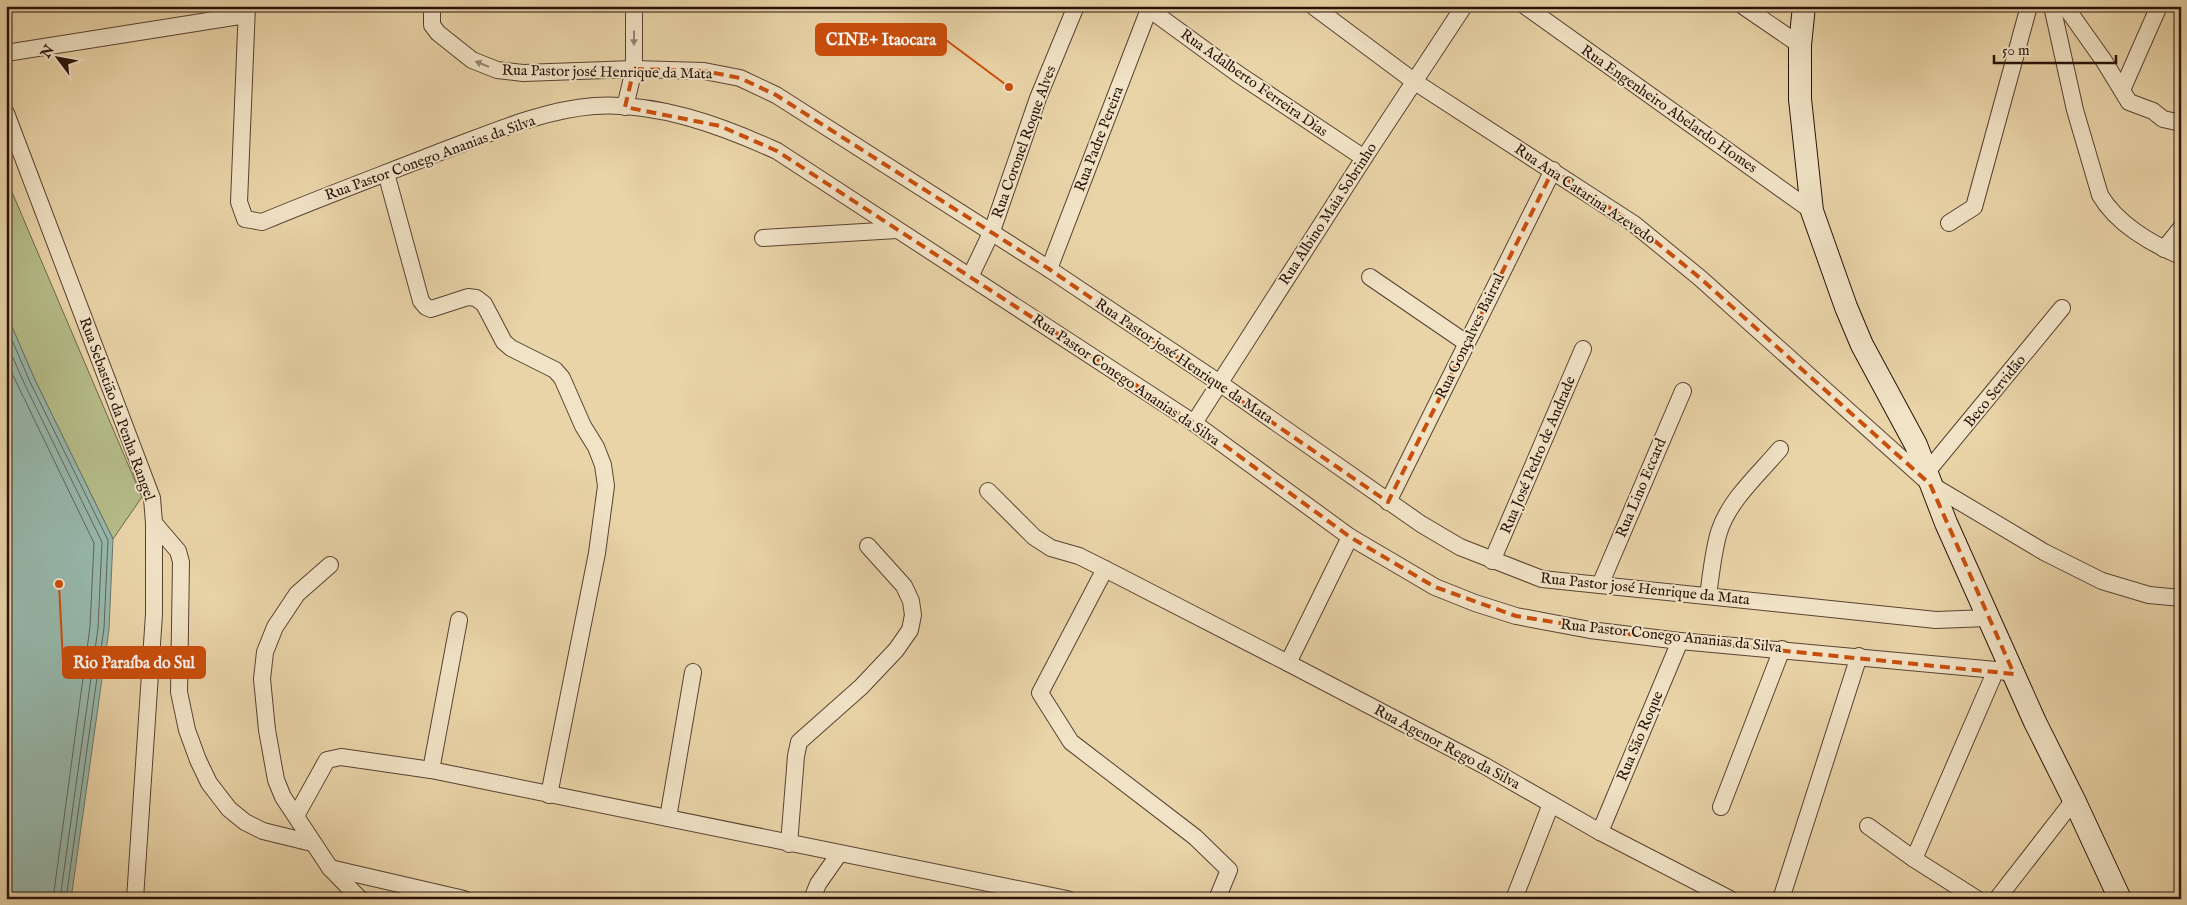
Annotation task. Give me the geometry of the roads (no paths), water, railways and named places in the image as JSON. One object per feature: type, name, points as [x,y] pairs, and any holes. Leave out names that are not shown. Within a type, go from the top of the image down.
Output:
[{"type":"main road","points":[[1804,6],[1800,45],[1800,99],[1812,211],[1846,307],[1862,345],[1916,445],[1928,478],[1988,618],[2005,672],[2034,722],[2074,800],[2120,899]]},
{"type":"street","name":"Rua Pastor josé Henrique da Mata","points":[[432,6],[432,25],[438,33],[472,60],[497,70],[523,73],[634,69],[704,72],[740,78],[776,95],[1049,269],[1218,382],[1388,502],[1460,547],[1492,561],[1542,579],[1936,620],[1988,618]]},
{"type":"street","points":[[625,107],[634,69],[634,6]]},
{"type":"street","name":"Rua Coronel Roque Alves","points":[[970,276],[992,232],[1038,98],[1076,6]]},
{"type":"street","name":"Rua Ana Catarina Azevedo","points":[[1313,6],[1415,82],[1634,224],[1700,278],[1928,478],[2044,552],[2102,581],[2149,594],[2181,598]]},
{"type":"street","name":"Rua Albino Maia Sobrinho","points":[[1194,423],[1218,382],[1464,6]]},
{"type":"street","name":"Rua Engenheiro Abelardo Homes","points":[[1525,6],[1812,211]]},
{"type":"street","points":[[1743,6],[1800,45]]},
{"type":"street","points":[[1949,223],[1974,207],[2029,6]]},
{"type":"street","points":[[2052,6],[2075,110],[2100,195],[2108,207],[2120,219],[2164,249],[2181,256]]},
{"type":"street","points":[[2065,6],[2129,102],[2153,111],[2163,119],[2181,123]]},
{"type":"street","points":[[2122,90],[2159,6]]},
{"type":"street","name":"Rua Adalberto Ferreira Dias","points":[[1147,8],[1238,74],[1364,158]]},
{"type":"street","name":"Rua Padre Pereira","points":[[1049,269],[1147,8]]},
{"type":"street","points":[[6,53],[247,11]]},
{"type":"street","name":"Rua Pastor Conego Ananias da Silva","points":[[247,11],[239,202],[245,219],[262,222],[516,124],[593,106],[625,107],[676,115],[720,126],[777,151],[1194,423],[1350,537],[1435,587],[1516,616],[1590,630],[2005,672]]},
{"type":"street","name":"Rua Sebastião da Penha Rangel","points":[[6,112],[152,498],[154,523],[154,614],[135,899]]},
{"type":"street","name":"Rua Gonçalves Bairral","points":[[1388,502],[1553,170]]},
{"type":"street","points":[[386,173],[421,301],[426,308],[432,309],[468,297],[476,298],[484,304],[504,342],[511,348],[555,370],[562,378],[603,465],[606,486],[597,553],[549,795]]},
{"type":"street","points":[[2164,249],[2181,228]]},
{"type":"street","points":[[763,238],[897,230]]},
{"type":"street","points":[[1370,277],[1466,342]]},
{"type":"street","name":"Beco Servidão","points":[[1928,478],[2062,308]]},
{"type":"street","name":"Rua José Pedro de Andrade","points":[[1492,561],[1583,349]]},
{"type":"street","name":"Rua Lino Eccard","points":[[1600,585],[1683,391]]},
{"type":"street","points":[[1708,596],[1719,532],[1725,517],[1780,449]]},
{"type":"street","name":"Rua Agenor Rego da Silva","points":[[988,491],[1034,538],[1051,548],[1079,556],[1106,569],[1288,663],[1477,762],[1600,832],[1730,899]]},
{"type":"street","points":[[154,523],[178,551],[181,562],[179,692],[187,730],[209,783],[229,809],[245,822],[263,831],[312,843]]},
{"type":"street","points":[[1288,663],[1350,537]]},
{"type":"street","points":[[789,844],[796,756],[800,742],[861,687],[896,650],[910,630],[913,615],[911,601],[904,586],[868,546]]},
{"type":"street","points":[[330,564],[297,594],[275,627],[265,652],[262,679],[267,730],[276,780],[312,843],[330,868],[360,899]]},
{"type":"street","points":[[1106,569],[1040,693],[1072,742],[1195,837],[1229,870],[1217,899]]},
{"type":"street","points":[[431,770],[459,620]]},
{"type":"street","name":"Rua São Roque","points":[[1600,832],[1680,640]]},
{"type":"street","points":[[1721,807],[1782,649]]},
{"type":"street","points":[[1781,899],[1859,656]]},
{"type":"street","points":[[668,818],[693,672]]},
{"type":"street","points":[[1914,858],[2005,672]]},
{"type":"street","points":[[297,814],[321,768],[327,760],[334,757],[431,770],[1068,899]]},
{"type":"street","points":[[1997,899],[2074,800]]},
{"type":"street","points":[[1515,898],[1550,804]]},
{"type":"street","points":[[1868,826],[1977,899]]},
{"type":"street","points":[[812,899],[818,884],[839,854]]},
{"type":"street","points":[[330,868],[464,899]]},
{"type":"water","points":[[6,313],[35,380],[113,539],[109,629],[71,899],[6,899]]},
{"type":"place","name":"CINE+ Itaocara","points":[[1009,87]]},
{"type":"place","name":"Rio Paraíba do Sul","points":[[59,584]]}]
